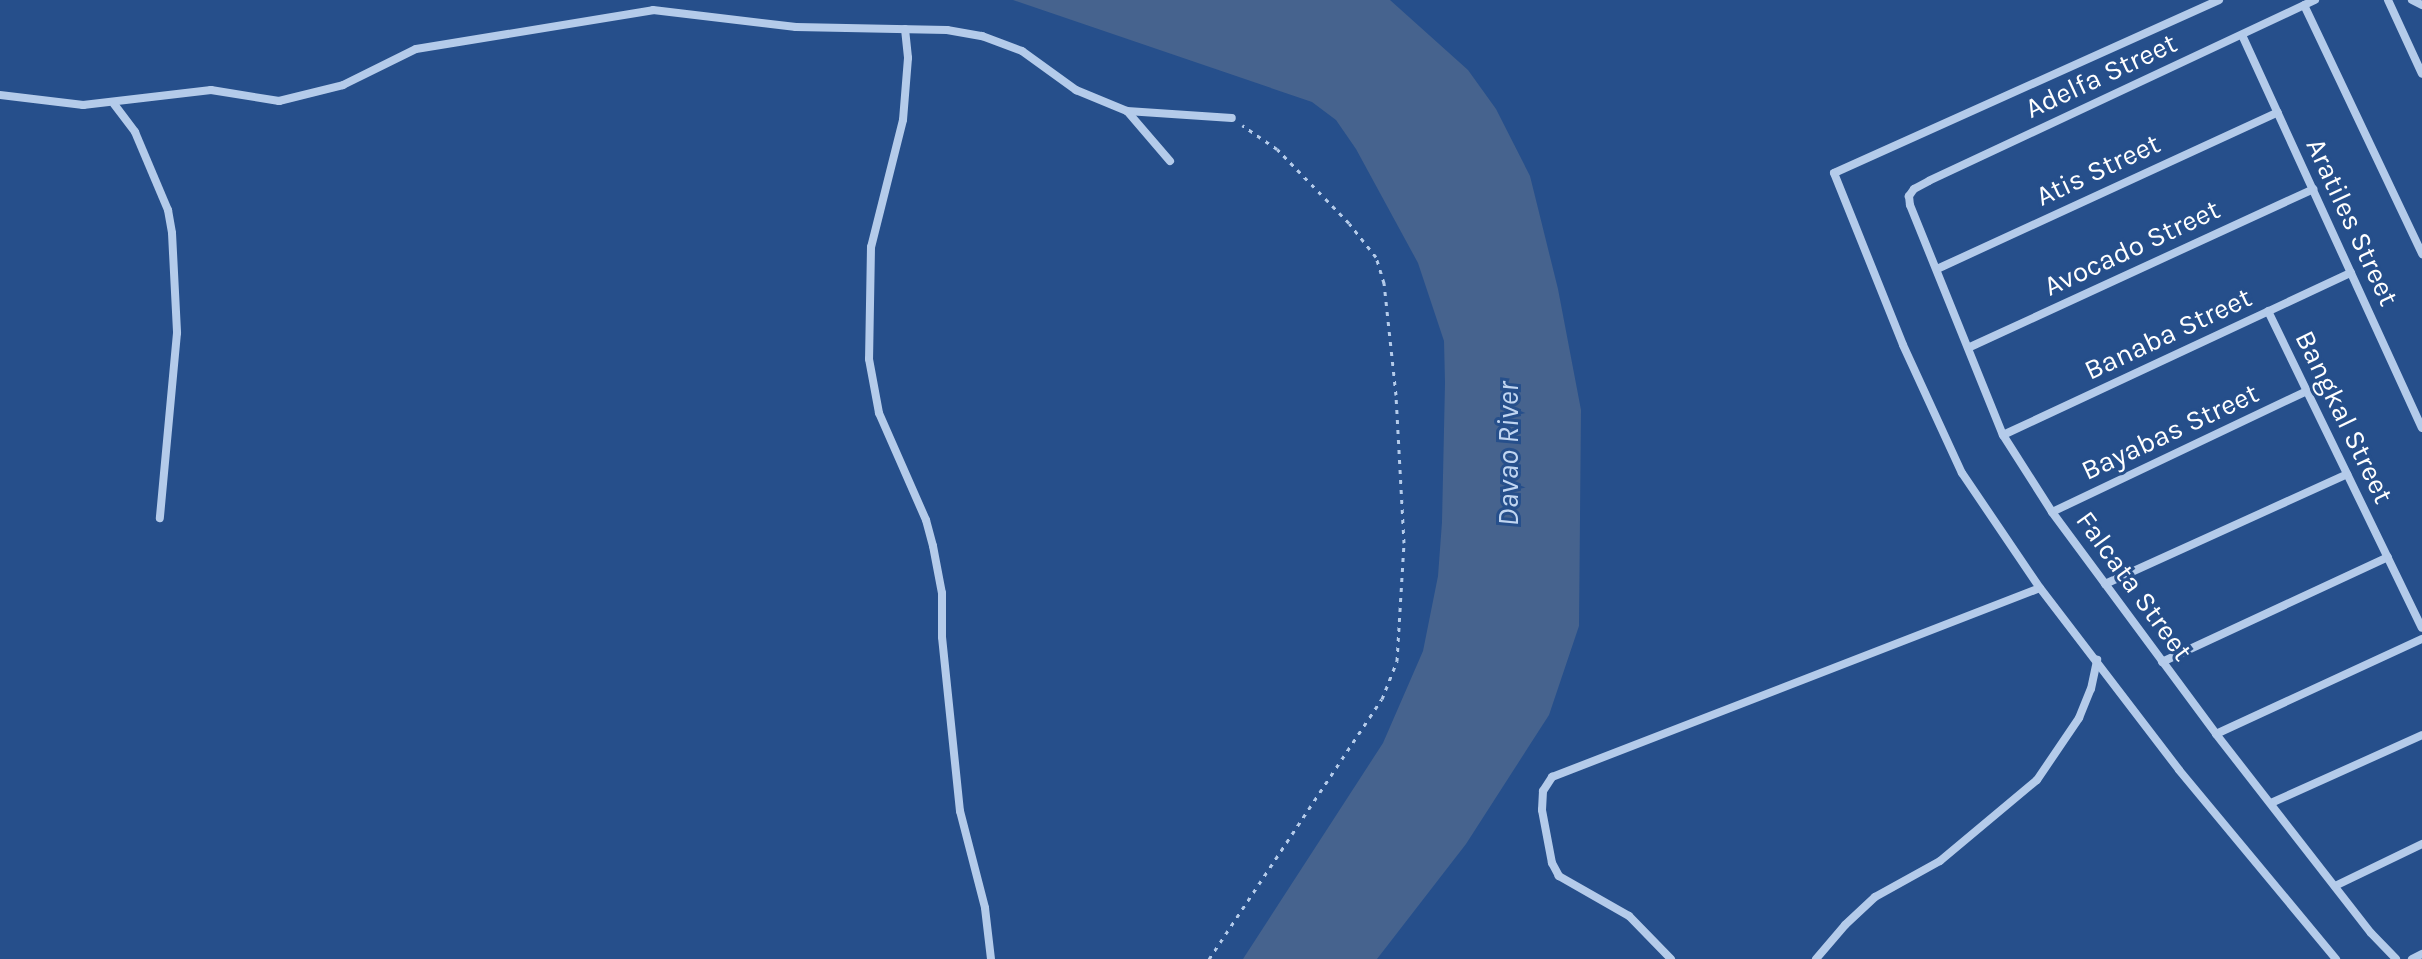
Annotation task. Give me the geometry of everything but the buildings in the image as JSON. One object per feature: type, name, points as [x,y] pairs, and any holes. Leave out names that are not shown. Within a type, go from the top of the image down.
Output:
[{"type":"street","points":[[2219,0],[1834,173],[1941,433],[1962,473],[2040,588],[2240,846],[2336,959]]},
{"type":"street","name":"Adelfa Street","points":[[1909,196],[1929,181],[2315,0]]},
{"type":"street","points":[[2388,0],[2422,74]]},
{"type":"street","points":[[2412,0],[2422,5]]},
{"type":"street","points":[[0,95],[52,103],[114,104],[184,91],[211,90],[279,101],[343,85],[416,49],[653,5],[796,27],[905,29],[982,36],[1022,51],[1076,90],[1127,111],[1232,118]]},
{"type":"street","points":[[2304,5],[2422,254]]},
{"type":"street","points":[[905,29],[908,58],[903,120],[871,247],[868,288],[870,369],[879,413],[926,520],[933,546],[942,593],[942,637],[960,811],[985,908],[991,959]]},
{"type":"street","name":"Aratiles Street","points":[[2242,35],[2422,428]]},
{"type":"street","points":[[114,104],[135,132],[168,210],[172,233],[177,348],[160,518]]},
{"type":"street","points":[[1127,111],[1170,161]]},
{"type":"street","name":"Atis Street","points":[[1937,269],[2278,112]]},
{"type":"street","name":"Avocado Street","points":[[1970,347],[2313,189]]},
{"type":"street","name":"Falcata Street","points":[[1909,196],[1913,215],[1970,347],[2003,435],[2052,512],[2216,734],[2396,959]]},
{"type":"street","name":"Banaba Street","points":[[2003,435],[2351,273]]},
{"type":"street","name":"Bangkal Street","points":[[2268,311],[2422,628]]},
{"type":"street","name":"Bayabas Street","points":[[2052,512],[2307,391]]},
{"type":"street","points":[[2105,584],[2347,474]]},
{"type":"street","points":[[2162,662],[2388,557]]},
{"type":"street","points":[[1671,959],[1629,916],[1559,876],[1552,863],[1542,810],[1543,791],[1552,777],[2040,588]]},
{"type":"street","points":[[2216,734],[2422,639]]},
{"type":"street","points":[[1816,959],[1845,925],[1875,897],[1940,861],[2037,780],[2079,718],[2091,689],[2097,660]]},
{"type":"street","points":[[2271,803],[2422,735]]},
{"type":"street","points":[[2335,886],[2422,844]]},
{"type":"street","points":[[2412,959],[2422,954]]},
{"type":"path","points":[[1209,959],[1382,699],[1397,661],[1404,543],[1396,395],[1384,283],[1376,257],[1349,223],[1277,149],[1232,118]]},
{"type":"water","name":"Davao River","points":[[1013,0],[1390,0],[1468,70],[1496,109],[1530,176],[1558,289],[1581,410],[1579,626],[1549,715],[1466,844],[1377,959],[1243,959],[1383,743],[1423,651],[1438,576],[1445,383],[1444,341],[1418,263],[1356,149],[1336,120],[1312,102]]}]
